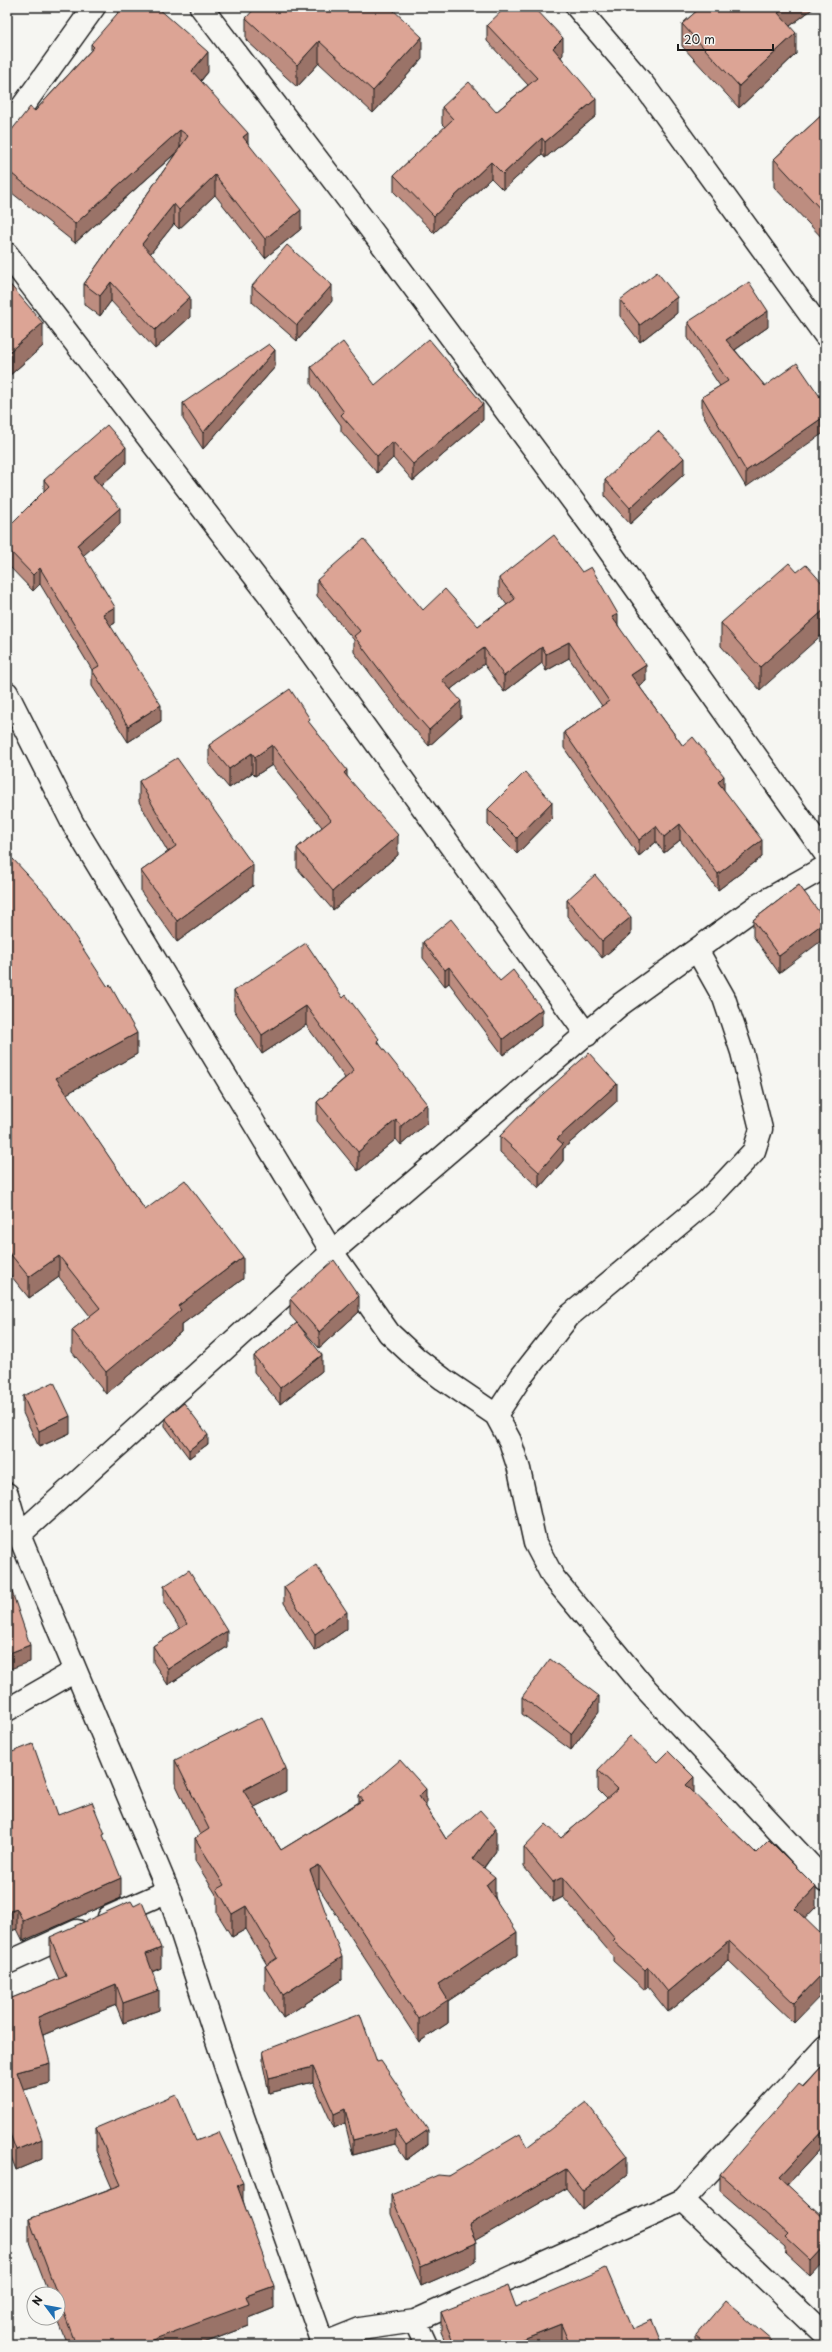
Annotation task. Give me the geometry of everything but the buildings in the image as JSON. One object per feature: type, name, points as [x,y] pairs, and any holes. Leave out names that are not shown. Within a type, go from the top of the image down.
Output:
[{"type":"street","points":[[7,128],[94,7]]},
{"type":"street","points":[[201,7],[369,226],[591,526],[825,853]]},
{"type":"street","points":[[577,7],[643,84],[825,336]]},
{"type":"street","points":[[7,254],[273,600],[587,1035]]},
{"type":"street","points":[[7,693],[72,824],[332,1252],[389,1333],[417,1359],[443,1379],[496,1415],[510,1441],[519,1469],[535,1543],[553,1577],[650,1693],[825,1880]]},
{"type":"street","points":[[19,1535],[332,1252],[587,1035],[621,1004],[760,904],[825,867]]},
{"type":"street","points":[[496,1415],[520,1377],[569,1316],[707,1201],[754,1151],[758,1142],[761,1129],[742,1052],[724,998],[697,950]]},
{"type":"street","points":[[7,1494],[19,1535],[168,1891],[230,2080],[321,2344],[360,2329],[415,2320],[683,2200],[825,2047]]},
{"type":"street","points":[[7,1710],[75,1671]]},
{"type":"street","points":[[7,1963],[168,1891]]},
{"type":"street","points":[[683,2200],[825,2335]]},
{"type":"street","points":[[415,2320],[426,2345]]}]
